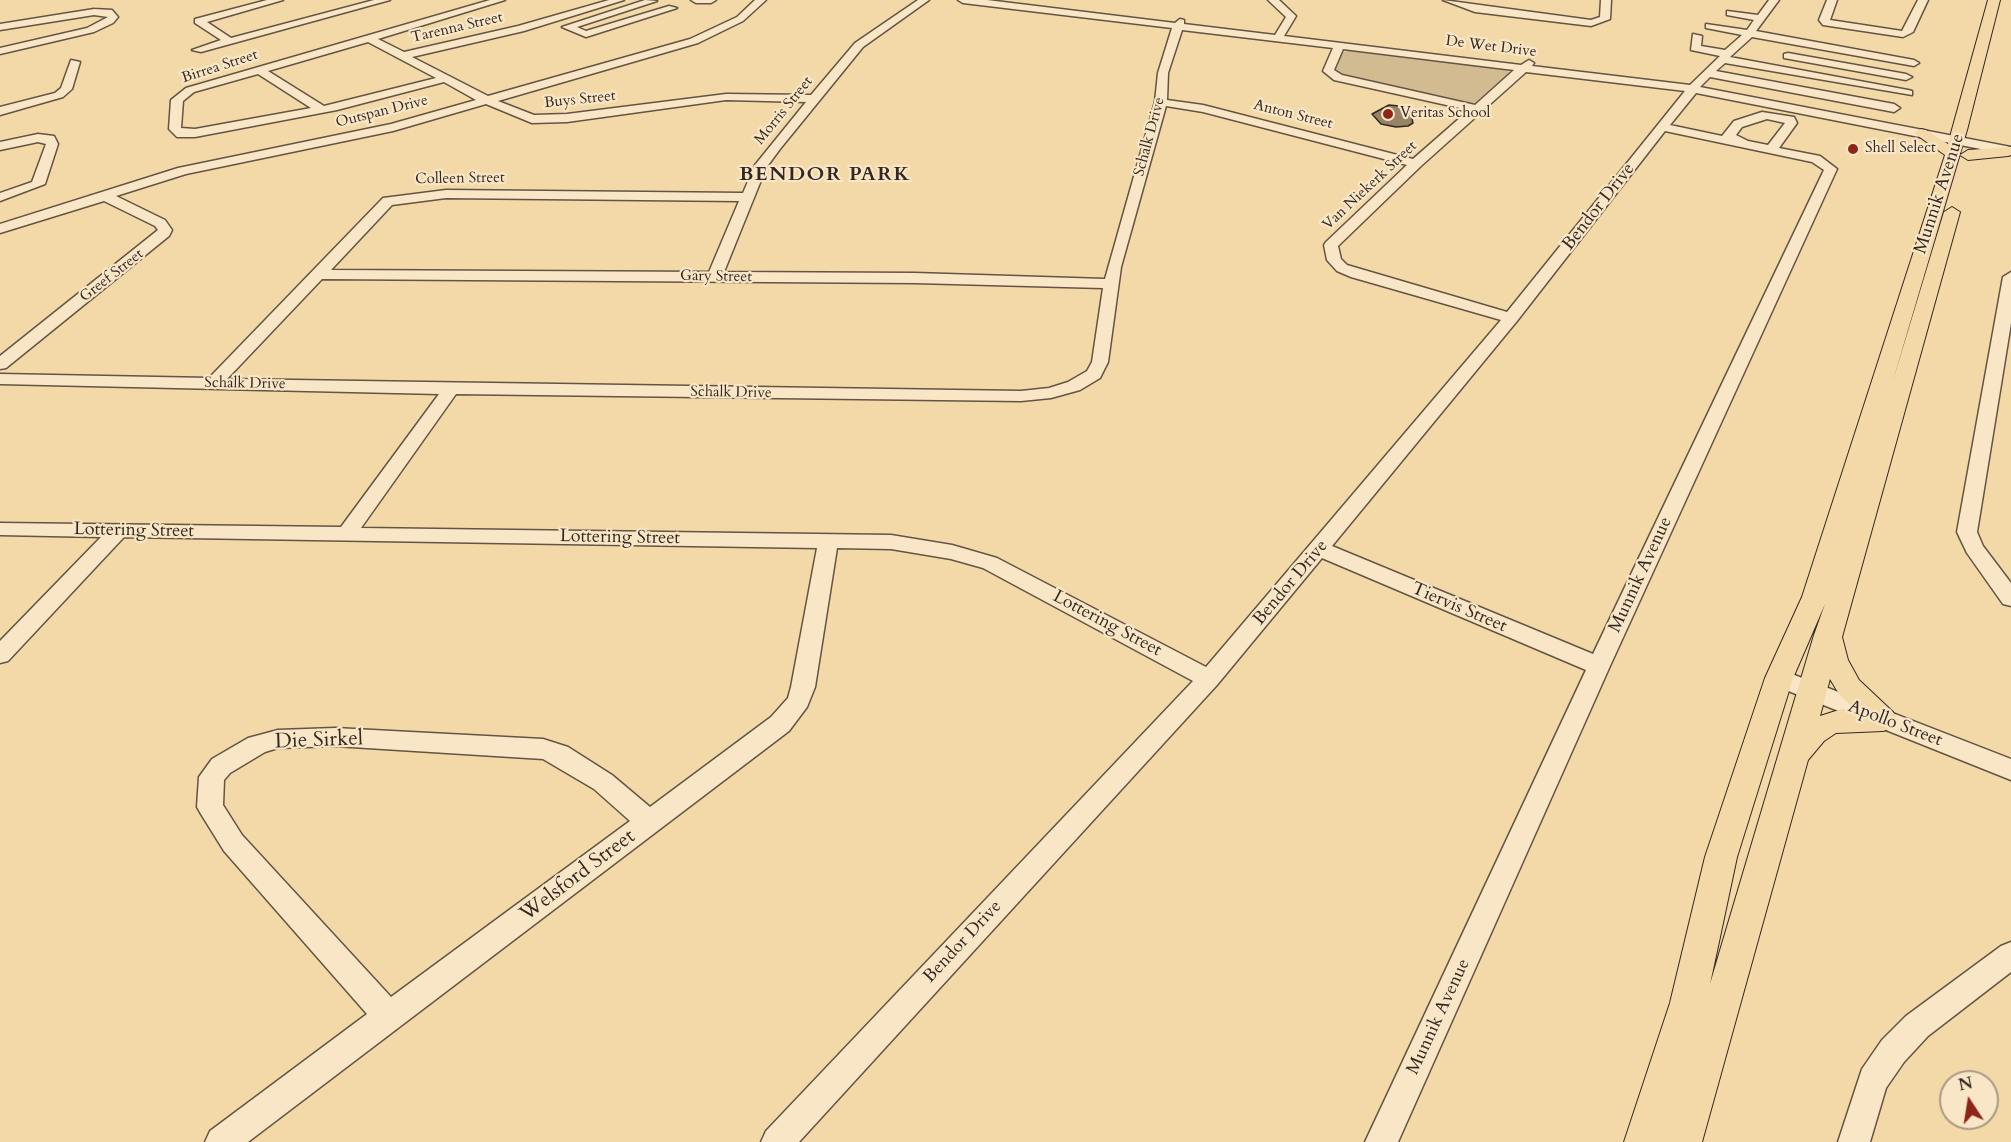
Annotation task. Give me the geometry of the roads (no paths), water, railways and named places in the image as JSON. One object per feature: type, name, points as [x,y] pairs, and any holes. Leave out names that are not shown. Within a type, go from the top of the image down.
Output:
[{"type":"main road","name":"Munnik Avenue","points":[[1682,1142],[1812,692],[1965,140],[1994,0]]},
{"type":"main road","name":"Munnik Avenue","points":[[1644,1142],[1688,1003],[1721,857],[1779,678],[1815,597],[1965,140],[1983,97],[2007,0]]},
{"type":"main road","points":[[1923,131],[2009,148]]},
{"type":"main road","points":[[1923,131],[1965,140],[1987,138],[2009,148]]},
{"type":"main road","points":[[1828,635],[1834,660],[1849,687],[1883,720]]},
{"type":"main road","points":[[1793,756],[1826,725],[1842,720],[1883,720]]},
{"type":"street","points":[[229,41],[199,21],[278,0]]},
{"type":"street","points":[[197,50],[384,0]]},
{"type":"street","name":"Birrea Street","points":[[444,79],[322,110],[195,134],[177,132],[177,100],[180,95],[198,87],[500,0]]},
{"type":"street","name":"Tarenna Street","points":[[405,55],[528,27],[619,0]]},
{"type":"street","points":[[696,0],[711,0]]},
{"type":"street","name":"Outspan Drive","points":[[0,229],[183,171],[382,130],[705,37],[740,19],[761,0]]},
{"type":"street","name":"Morris Street","points":[[714,277],[760,168],[813,99],[859,45],[924,0]]},
{"type":"street","name":"De Wet Drive","points":[[963,0],[1076,9]]},
{"type":"street","name":"De Wet Drive","points":[[997,0],[1527,65]]},
{"type":"street","points":[[1274,0],[1291,14],[1280,36]]},
{"type":"street","points":[[1448,0],[1464,7],[1487,11],[1597,23],[1605,19],[1606,0]]},
{"type":"street","name":"Bendor Drive","points":[[777,1142],[1209,679],[1511,318],[1662,127],[1745,39],[1774,0]]},
{"type":"street","points":[[1832,0],[1824,20],[1827,23],[1903,34],[1908,32],[1923,0]]},
{"type":"street","points":[[652,1],[567,27],[586,34],[672,8]]},
{"type":"street","points":[[638,5],[660,12]]},
{"type":"street","points":[[595,7],[614,12]]},
{"type":"street","points":[[0,27],[94,12],[109,12],[113,17],[90,30],[0,51]]},
{"type":"street","points":[[1730,13],[1745,39]]},
{"type":"street","points":[[602,16],[625,22]]},
{"type":"street","name":"Schalk Drive","points":[[0,379],[451,389],[1009,396],[1051,393],[1074,386],[1094,374],[1100,362],[1111,284],[1161,102],[1164,69],[1179,24]]},
{"type":"street","points":[[1710,26],[1908,93]]},
{"type":"street","points":[[1820,32],[1889,44]]},
{"type":"street","name":"De Wet Drive","points":[[1280,36],[1339,46],[1705,80],[1923,131]]},
{"type":"street","points":[[1697,36],[1694,47],[1745,39],[1914,63]]},
{"type":"street","name":"Buys Street","points":[[369,38],[405,55],[444,79],[486,100],[524,117],[544,120],[726,97],[765,96],[813,99]]},
{"type":"street","points":[[1339,46],[1328,69],[1335,77],[1479,110]]},
{"type":"street","points":[[1773,53],[1906,77]]},
{"type":"street","points":[[0,111],[63,92],[75,62]]},
{"type":"street","name":"Van Niekerk Street","points":[[1511,318],[1371,279],[1342,268],[1334,260],[1331,245],[1416,163],[1479,110],[1527,65]]},
{"type":"street","points":[[259,70],[322,110]]},
{"type":"street","points":[[1705,80],[1894,108]]},
{"type":"street","name":"Anton Street","points":[[1161,102],[1203,108],[1416,163]]},
{"type":"street","name":"Munnik Avenue","points":[[1382,1142],[1599,666],[1831,169],[1816,159],[1662,127]]},
{"type":"street","points":[[0,146],[38,138],[50,139],[52,144],[38,184],[0,197]]},
{"type":"street","name":"Colleen Street","points":[[214,383],[227,367],[321,274],[382,204],[398,198],[446,194],[749,197]]},
{"type":"street","name":"Greef Street","points":[[0,364],[162,236],[165,230],[160,223],[105,196]]},
{"type":"street","name":"Gary Street","points":[[321,274],[915,278],[1111,284]]},
{"type":"street","points":[[2010,289],[1967,532],[1974,548],[2011,599]]},
{"type":"street","points":[[1992,388],[2011,393]]},
{"type":"street","points":[[347,533],[451,389]]},
{"type":"street","name":"Lottering Street","points":[[0,529],[891,542],[952,552],[982,560],[1209,679]]},
{"type":"street","points":[[0,655],[118,531]]},
{"type":"street","name":"Welsford Street","points":[[220,1142],[390,1018],[649,822],[754,746],[780,724],[799,701],[828,541]]},
{"type":"street","name":"Tiervis Street","points":[[1320,549],[1599,666]]},
{"type":"street","name":"Apollo Street","points":[[1779,678],[2011,770]]},
{"type":"street","name":"Die Sirkel","points":[[390,1018],[227,834],[210,807],[209,789],[212,777],[221,765],[256,745],[278,739],[335,737],[543,749],[559,754],[603,782],[649,822]]},
{"type":"street","points":[[1854,1142],[1873,1080],[1893,1051],[1917,1026],[2011,955]]},
{"type":"place","name":"Veritas School","points":[[1388,114]]},
{"type":"place","name":"Shell Select","points":[[1853,149]]},
{"type":"district","name":"BENDOR PARK","points":[[825,175]]}]
